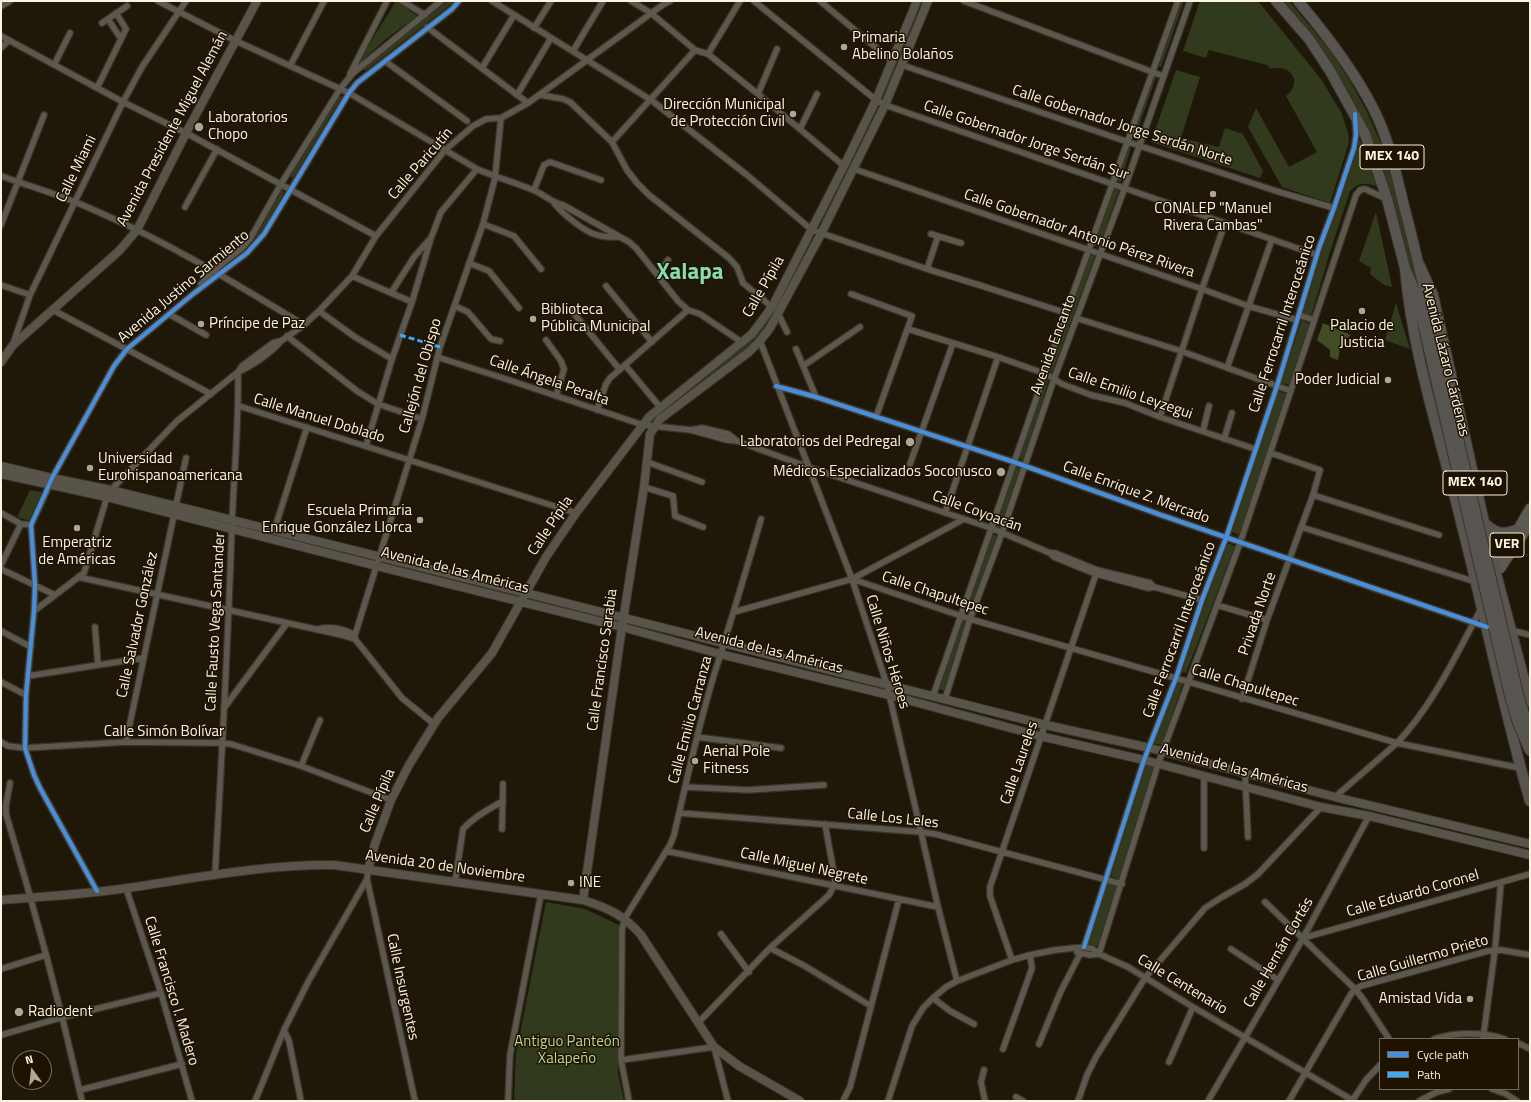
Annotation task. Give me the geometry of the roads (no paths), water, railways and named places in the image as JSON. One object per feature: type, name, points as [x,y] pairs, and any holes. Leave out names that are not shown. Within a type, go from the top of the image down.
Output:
[{"type":"highway","name":"Avenida Lázaro Cárdenas","points":[[1276,1],[1309,39],[1330,71],[1365,134],[1387,199],[1405,268],[1417,297],[1444,396],[1518,694],[1530,730]]},
{"type":"highway","name":"Avenida Lázaro Cárdenas","points":[[1298,1],[1324,33],[1373,108],[1390,150],[1420,264],[1444,396],[1510,696],[1518,723],[1530,751]]},
{"type":"highway","name":"MEX 140","points":[[1420,264],[1433,295],[1493,562],[1529,696]]},
{"type":"highway","name":"MEX 140","points":[[1405,268],[1408,300],[1419,353],[1474,572],[1520,768],[1530,801]]},
{"type":"highway","points":[[1460,515],[1465,518],[1471,518],[1477,516],[1481,511]]},
{"type":"highway","points":[[1463,527],[1467,522],[1478,520],[1489,528],[1502,533],[1516,530]]},
{"type":"highway","points":[[1504,702],[1514,727],[1530,785]]},
{"type":"main road","name":"Avenida Presidente Miguel Alemán","points":[[1,362],[13,344],[119,252],[137,230],[186,133],[257,1]]},
{"type":"main road","name":"Calle Pípila","points":[[654,426],[660,419],[760,341],[812,230],[876,100],[917,1]]},
{"type":"main road","name":"Calle Pípila","points":[[368,870],[375,844],[391,800],[409,765],[434,724],[492,653],[546,557],[576,513],[649,417],[742,343],[775,310],[821,234],[854,170],[885,106],[928,1]]},
{"type":"main road","name":"Calle Francisco Sarabia","points":[[583,900],[623,618],[644,486],[650,434],[654,426]]},
{"type":"main road","name":"Avenida de las Américas","points":[[1,466],[51,482]]},
{"type":"main road","name":"Avenida de las Américas","points":[[1,474],[51,482],[109,494],[174,510],[377,566],[622,627],[720,654],[889,695],[1040,736],[1144,760],[1321,807],[1369,816],[1530,856]]},
{"type":"main road","name":"VER","points":[[1474,572],[1493,562],[1499,556],[1530,508]]},
{"type":"main road","name":"VER","points":[[1476,582],[1486,579],[1501,568],[1530,524]]},
{"type":"main road","name":"Avenida de las Américas","points":[[232,525],[274,531],[526,593],[1046,725],[1163,751],[1335,797],[1530,844]]},
{"type":"main road","points":[[1321,807],[1335,797]]},
{"type":"main road","name":"Avenida 20 de Noviembre","points":[[1,900],[126,888],[215,874],[313,864],[334,865],[583,900],[612,910],[625,918],[641,935],[700,1022],[714,1047],[739,1066],[800,1101]]},
{"type":"street","points":[[1,6],[10,1]]},
{"type":"street","points":[[158,1],[236,40],[349,93],[477,169],[495,178],[534,190],[554,203],[561,212],[591,233],[600,236],[622,237]]},
{"type":"street","name":"Calle Miami","points":[[13,344],[30,295],[123,102],[142,67],[186,1]]},
{"type":"street","name":"Calle Miami","points":[[178,12],[192,1]]},
{"type":"street","points":[[290,66],[324,1]]},
{"type":"street","points":[[347,80],[387,1]]},
{"type":"street","points":[[402,1],[424,15]]},
{"type":"street","name":"Avenida Justino Sarmiento","points":[[193,294],[214,270],[242,248],[250,239],[280,184],[347,80],[353,73],[441,1]]},
{"type":"street","name":"Avenida Justino Sarmiento","points":[[31,526],[51,482],[114,366],[127,349],[193,294],[247,253],[256,244],[264,234],[349,93],[357,84],[459,1]]},
{"type":"street","points":[[534,28],[551,1]]},
{"type":"street","points":[[573,51],[603,1]]},
{"type":"street","points":[[631,1],[651,13],[695,50],[708,54],[800,128],[844,166]]},
{"type":"street","name":"Calle Paricutín","points":[[109,494],[177,421],[238,372],[242,366],[273,343],[280,341],[304,325],[319,310],[352,276],[376,236],[445,150],[473,126],[486,119],[501,118],[528,103],[651,13],[670,1]]},
{"type":"street","points":[[708,54],[740,1]]},
{"type":"street","name":"Calle Gobernador Jorge Serdán Sur","points":[[754,1],[885,106],[1125,187],[1317,255]]},
{"type":"street","points":[[820,1],[892,61]]},
{"type":"street","points":[[964,1],[1163,76]]},
{"type":"street","name":"Avenida Encanto","points":[[933,696],[1066,313],[1128,142],[1151,72],[1178,1]]},
{"type":"street","name":"Avenida Encanto","points":[[945,699],[970,619],[1002,533],[1054,379],[1140,146],[1190,1]]},
{"type":"street","points":[[495,2],[534,28],[587,59],[651,100],[747,175],[812,230],[927,269],[1066,313]]},
{"type":"street","points":[[102,23],[126,6]]},
{"type":"street","points":[[97,88],[126,29],[116,14]]},
{"type":"street","points":[[482,68],[514,15]]},
{"type":"street","points":[[108,19],[121,39]]},
{"type":"street","points":[[427,27],[528,103]]},
{"type":"street","points":[[54,65],[70,33]]},
{"type":"street","points":[[1,36],[123,102],[186,133],[376,236]]},
{"type":"street","points":[[517,95],[551,38]]},
{"type":"street","points":[[1,48],[9,40]]},
{"type":"street","points":[[612,142],[695,50]]},
{"type":"street","points":[[758,94],[777,50]]},
{"type":"street","points":[[385,61],[467,121]]},
{"type":"street","name":"Calle Gobernador Jorge Serdán Norte","points":[[902,65],[1140,146],[1276,191],[1334,208]]},
{"type":"street","points":[[541,94],[563,98],[570,102],[612,142],[627,170],[637,183],[649,195],[729,258],[736,267],[743,282],[775,310],[787,332]]},
{"type":"street","points":[[800,128],[817,94]]},
{"type":"street","name":"Calle Ferrocarril Interoceánico","points":[[1084,947],[1144,760],[1150,748],[1176,678],[1202,600],[1226,538],[1317,255],[1354,148],[1356,135],[1355,114]]},
{"type":"street","points":[[1,224],[44,115]]},
{"type":"street","name":"Callejón del Obispo","points":[[355,637],[422,419],[437,357],[482,224],[495,178],[501,118]]},
{"type":"street","points":[[186,207],[217,150]]},
{"type":"street","points":[[534,190],[544,165],[550,162],[601,180]]},
{"type":"street","points":[[366,446],[431,238],[441,212],[477,169]]},
{"type":"street","name":"Calle Gobernador Antonio Pérez Rivera","points":[[854,170],[1248,306],[1314,320]]},
{"type":"street","points":[[1,176],[74,202],[137,230],[214,270],[304,325]]},
{"type":"street","name":"Calle Ferrocarril Interoceánico","points":[[1099,954],[1122,884],[1158,764],[1240,543],[1356,195],[1360,190],[1365,189],[1387,199]]},
{"type":"street","points":[[554,203],[563,205],[622,237],[636,248],[678,301],[688,310],[700,314],[742,343]]},
{"type":"street","points":[[1160,417],[1202,289],[1226,223]]},
{"type":"street","points":[[482,224],[514,236],[540,269]]},
{"type":"street","points":[[927,269],[934,235],[961,243]]},
{"type":"street","points":[[391,293],[414,257],[431,238]]},
{"type":"street","points":[[1227,368],[1272,239]]},
{"type":"street","points":[[658,275],[668,260]]},
{"type":"street","points":[[469,263],[489,271],[519,308]]},
{"type":"street","points":[[352,276],[412,302]]},
{"type":"street","points":[[1,285],[30,295]]},
{"type":"street","points":[[606,286],[652,342]]},
{"type":"street","points":[[851,294],[912,316],[876,417]]},
{"type":"street","points":[[455,306],[468,312],[492,339],[500,341]]},
{"type":"street","points":[[53,310],[211,394]]},
{"type":"street","points":[[319,310],[355,337],[392,360]]},
{"type":"street","points":[[597,410],[606,384],[625,365],[688,310]]},
{"type":"street","points":[[572,311],[620,370]]},
{"type":"street","points":[[169,314],[206,335]]},
{"type":"street","points":[[1076,318],[1182,351],[1291,391]]},
{"type":"street","points":[[803,366],[860,327]]},
{"type":"street","name":"Calle Emilio Leyzegui","points":[[908,329],[998,357],[1046,374],[1062,384],[1091,395],[1125,403],[1160,417],[1255,449]]},
{"type":"street","points":[[287,336],[357,391],[378,404],[422,419]]},
{"type":"street","points":[[546,340],[561,361],[564,369],[556,396]]},
{"type":"street","name":"Calle Niños Héroes","points":[[760,341],[776,386],[852,579],[887,685],[938,907],[957,981]]},
{"type":"street","points":[[910,464],[953,343]]},
{"type":"street","points":[[796,349],[816,396]]},
{"type":"street","name":"Calle Ángela Peralta","points":[[437,357],[643,425],[654,426]]},
{"type":"street","points":[[945,513],[998,357]]},
{"type":"street","points":[[625,365],[660,407]]},
{"type":"street","name":"Calle Fausto Vega Santander","points":[[215,874],[230,610],[238,372]]},
{"type":"street","name":"Calle Enrique Z. Mercado","points":[[776,386],[816,396],[968,448],[1014,462],[1240,543],[1487,627]]},
{"type":"street","name":"Calle Manuel Doblado","points":[[238,406],[576,513]]},
{"type":"street","points":[[1203,431],[1209,406]]},
{"type":"street","points":[[1224,439],[1232,413]]},
{"type":"street","name":"Calle Coyoacán","points":[[654,426],[691,430],[727,440],[737,441],[808,467],[991,528],[1050,553],[1055,553],[1097,570],[1150,583],[1154,587]]},
{"type":"street","points":[[274,531],[307,427]]},
{"type":"street","name":"Privada Norte","points":[[1242,699],[1267,620],[1313,495],[1320,470],[1271,453]]},
{"type":"street","name":"Calle Salvador González","points":[[126,742],[186,458]]},
{"type":"street","points":[[647,462],[702,482]]},
{"type":"street","points":[[644,486],[673,496],[675,516],[703,527]]},
{"type":"street","points":[[34,611],[84,573],[109,494]]},
{"type":"street","points":[[1313,495],[1439,535]]},
{"type":"street","points":[[1,513],[21,524],[31,526],[35,585],[26,695],[25,748],[40,788],[97,891]]},
{"type":"street","name":"Calle Emilio Carranza","points":[[625,918],[666,852],[674,835],[697,737],[720,654],[761,519]]},
{"type":"street","points":[[734,612],[852,579],[964,519]]},
{"type":"street","points":[[1,565],[21,524]]},
{"type":"street","points":[[1301,527],[1476,582]]},
{"type":"street","name":"Calle Coyoacán","points":[[1050,553],[1054,558],[1096,574],[1148,588],[1154,587],[1202,600]]},
{"type":"street","points":[[1,569],[55,595]]},
{"type":"street","name":"Calle Laureles","points":[[1012,960],[990,896],[990,887],[1096,574]]},
{"type":"street","points":[[78,577],[355,637],[402,698],[434,724]]},
{"type":"street","name":"Calle Chapultepec","points":[[852,579],[960,616],[1397,743],[1520,768]]},
{"type":"street","points":[[1217,605],[1267,620]]},
{"type":"street","points":[[1335,797],[1406,734],[1441,683],[1482,607]]},
{"type":"street","points":[[224,708],[287,623]]},
{"type":"street","points":[[95,627],[98,665]]},
{"type":"street","points":[[1511,630],[1530,635]]},
{"type":"street","points":[[1,632],[31,647]]},
{"type":"street","points":[[28,676],[143,658]]},
{"type":"street","points":[[1,682],[26,695]]},
{"type":"street","points":[[301,766],[320,720]]},
{"type":"street","points":[[697,737],[780,748]]},
{"type":"street","name":"Calle Simón Bolívar","points":[[1,742],[8,746],[25,748],[126,742],[231,744],[301,766],[391,800]]},
{"type":"street","points":[[1246,773],[1248,838]]},
{"type":"street","points":[[1204,776],[1204,848]]},
{"type":"street","points":[[10,783],[6,814],[31,898],[63,1017],[82,1101]]},
{"type":"street","points":[[502,784],[502,829]]},
{"type":"street","points":[[685,786],[748,790],[824,785]]},
{"type":"street","points":[[456,882],[463,829],[482,814],[503,801]]},
{"type":"street","points":[[1078,1101],[1087,1075],[1096,1057],[1145,978],[1205,908],[1245,884],[1258,874],[1321,807]]},
{"type":"street","name":"Calle Los Leles","points":[[679,813],[922,832],[1122,884]]},
{"type":"street","name":"Calle Hernán Cortés","points":[[1208,1101],[1303,938],[1369,816]]},
{"type":"street","points":[[700,1022],[749,972],[770,948],[829,895],[834,886],[834,873],[824,824]]},
{"type":"street","name":"Calle Miguel Negrete","points":[[666,852],[938,907]]},
{"type":"street","name":"Calle Pípila","points":[[255,1101],[284,1030],[308,982],[367,879],[368,870]]},
{"type":"street","name":"Calle Eduardo Coronel","points":[[1303,938],[1530,874]]},
{"type":"street","name":"Calle Insurgentes","points":[[367,879],[415,1101]]},
{"type":"street","points":[[1483,1036],[1495,950],[1501,882]]},
{"type":"street","name":"Calle Francisco I. Madero","points":[[126,888],[161,993],[192,1101]]},
{"type":"street","points":[[508,1101],[510,1055],[541,894]]},
{"type":"street","points":[[843,1101],[850,1087],[899,899]]},
{"type":"street","points":[[1265,902],[1355,989],[1388,1038]]},
{"type":"street","points":[[625,918],[622,929],[621,1060],[629,1101]]},
{"type":"street","points":[[721,934],[749,972]]},
{"type":"street","points":[[888,1101],[912,1026],[923,1008],[946,987],[957,981],[1012,960],[1055,950],[1084,947]]},
{"type":"street","name":"Calle Centenario","points":[[1084,947],[1093,949],[1099,954],[1128,967],[1353,1101]]},
{"type":"street","points":[[770,948],[803,965],[871,1006]]},
{"type":"street","points":[[1040,1044],[1060,993],[1080,954],[1072,949]]},
{"type":"street","points":[[1231,949],[1278,980]]},
{"type":"street","name":"Calle Guillermo Prieto","points":[[1289,1101],[1355,989],[1495,950],[1530,955]]},
{"type":"street","name":"Calle Centenario","points":[[1080,954],[1099,954]]},
{"type":"street","points":[[1,969],[46,955]]},
{"type":"street","points":[[1003,1049],[1032,968],[1030,955]]},
{"type":"street","points":[[1,1035],[63,1017],[161,993]]},
{"type":"street","points":[[933,998],[950,1011],[974,1024]]},
{"type":"street","points":[[1169,1062],[1193,1007]]},
{"type":"street","points":[[284,1030],[289,1041],[302,1101]]},
{"type":"street","points":[[1439,1038],[1461,1034],[1498,1038]]},
{"type":"street","points":[[1519,1044],[1530,1049]]},
{"type":"street","points":[[621,1060],[714,1047],[728,1101]]},
{"type":"street","points":[[80,1090],[182,1064]]},
{"type":"street","points":[[1353,1101],[1366,1080],[1379,1066]]},
{"type":"street","points":[[984,1070],[981,1082],[985,1101]]},
{"type":"street","points":[[1419,1101],[1437,1092],[1445,1090]]},
{"type":"street","points":[[1495,1090],[1506,1094],[1517,1101]]},
{"type":"street","points":[[1016,1097],[1023,1101]]},
{"type":"place","name":"Primaria Abelino Bolaños","points":[[844,47]]},
{"type":"place","name":"Dirección Municipal de Protección Civil","points":[[793,114]]},
{"type":"place","name":"Laboratorios Chopo","points":[[199,127]]},
{"type":"place","name":"CONALEP \"Manuel Rivera Cambas\"","points":[[1213,194]]},
{"type":"place","name":"Palacio de Justicia","points":[[1362,311]]},
{"type":"place","name":"Biblioteca Pública Municipal","points":[[533,319]]},
{"type":"place","name":"Príncipe de Paz","points":[[201,324]]},
{"type":"place","name":"Poder Judicial","points":[[1388,380]]},
{"type":"place","name":"Laboratorios del Pedregal","points":[[910,442]]},
{"type":"place","name":"Universidad Eurohispanoamericana","points":[[90,468]]},
{"type":"place","name":"Médicos Especializados Soconusco","points":[[1001,472]]},
{"type":"place","name":"Escuela Primaria Enrique González Llorca","points":[[420,520]]},
{"type":"place","name":"Emperatriz de Américas","points":[[77,528]]},
{"type":"place","name":"Aerial Pole Fitness","points":[[695,761]]},
{"type":"place","name":"INE","points":[[571,883]]},
{"type":"place","name":"Amistad Vida","points":[[1470,999]]},
{"type":"place","name":"Radiodent","points":[[19,1012]]},
{"type":"district","name":"Xalapa","points":[[690,273]]},
{"type":"park label","name":"Antiguo Panteón Xalapeño","points":[[567,1050]]}]
